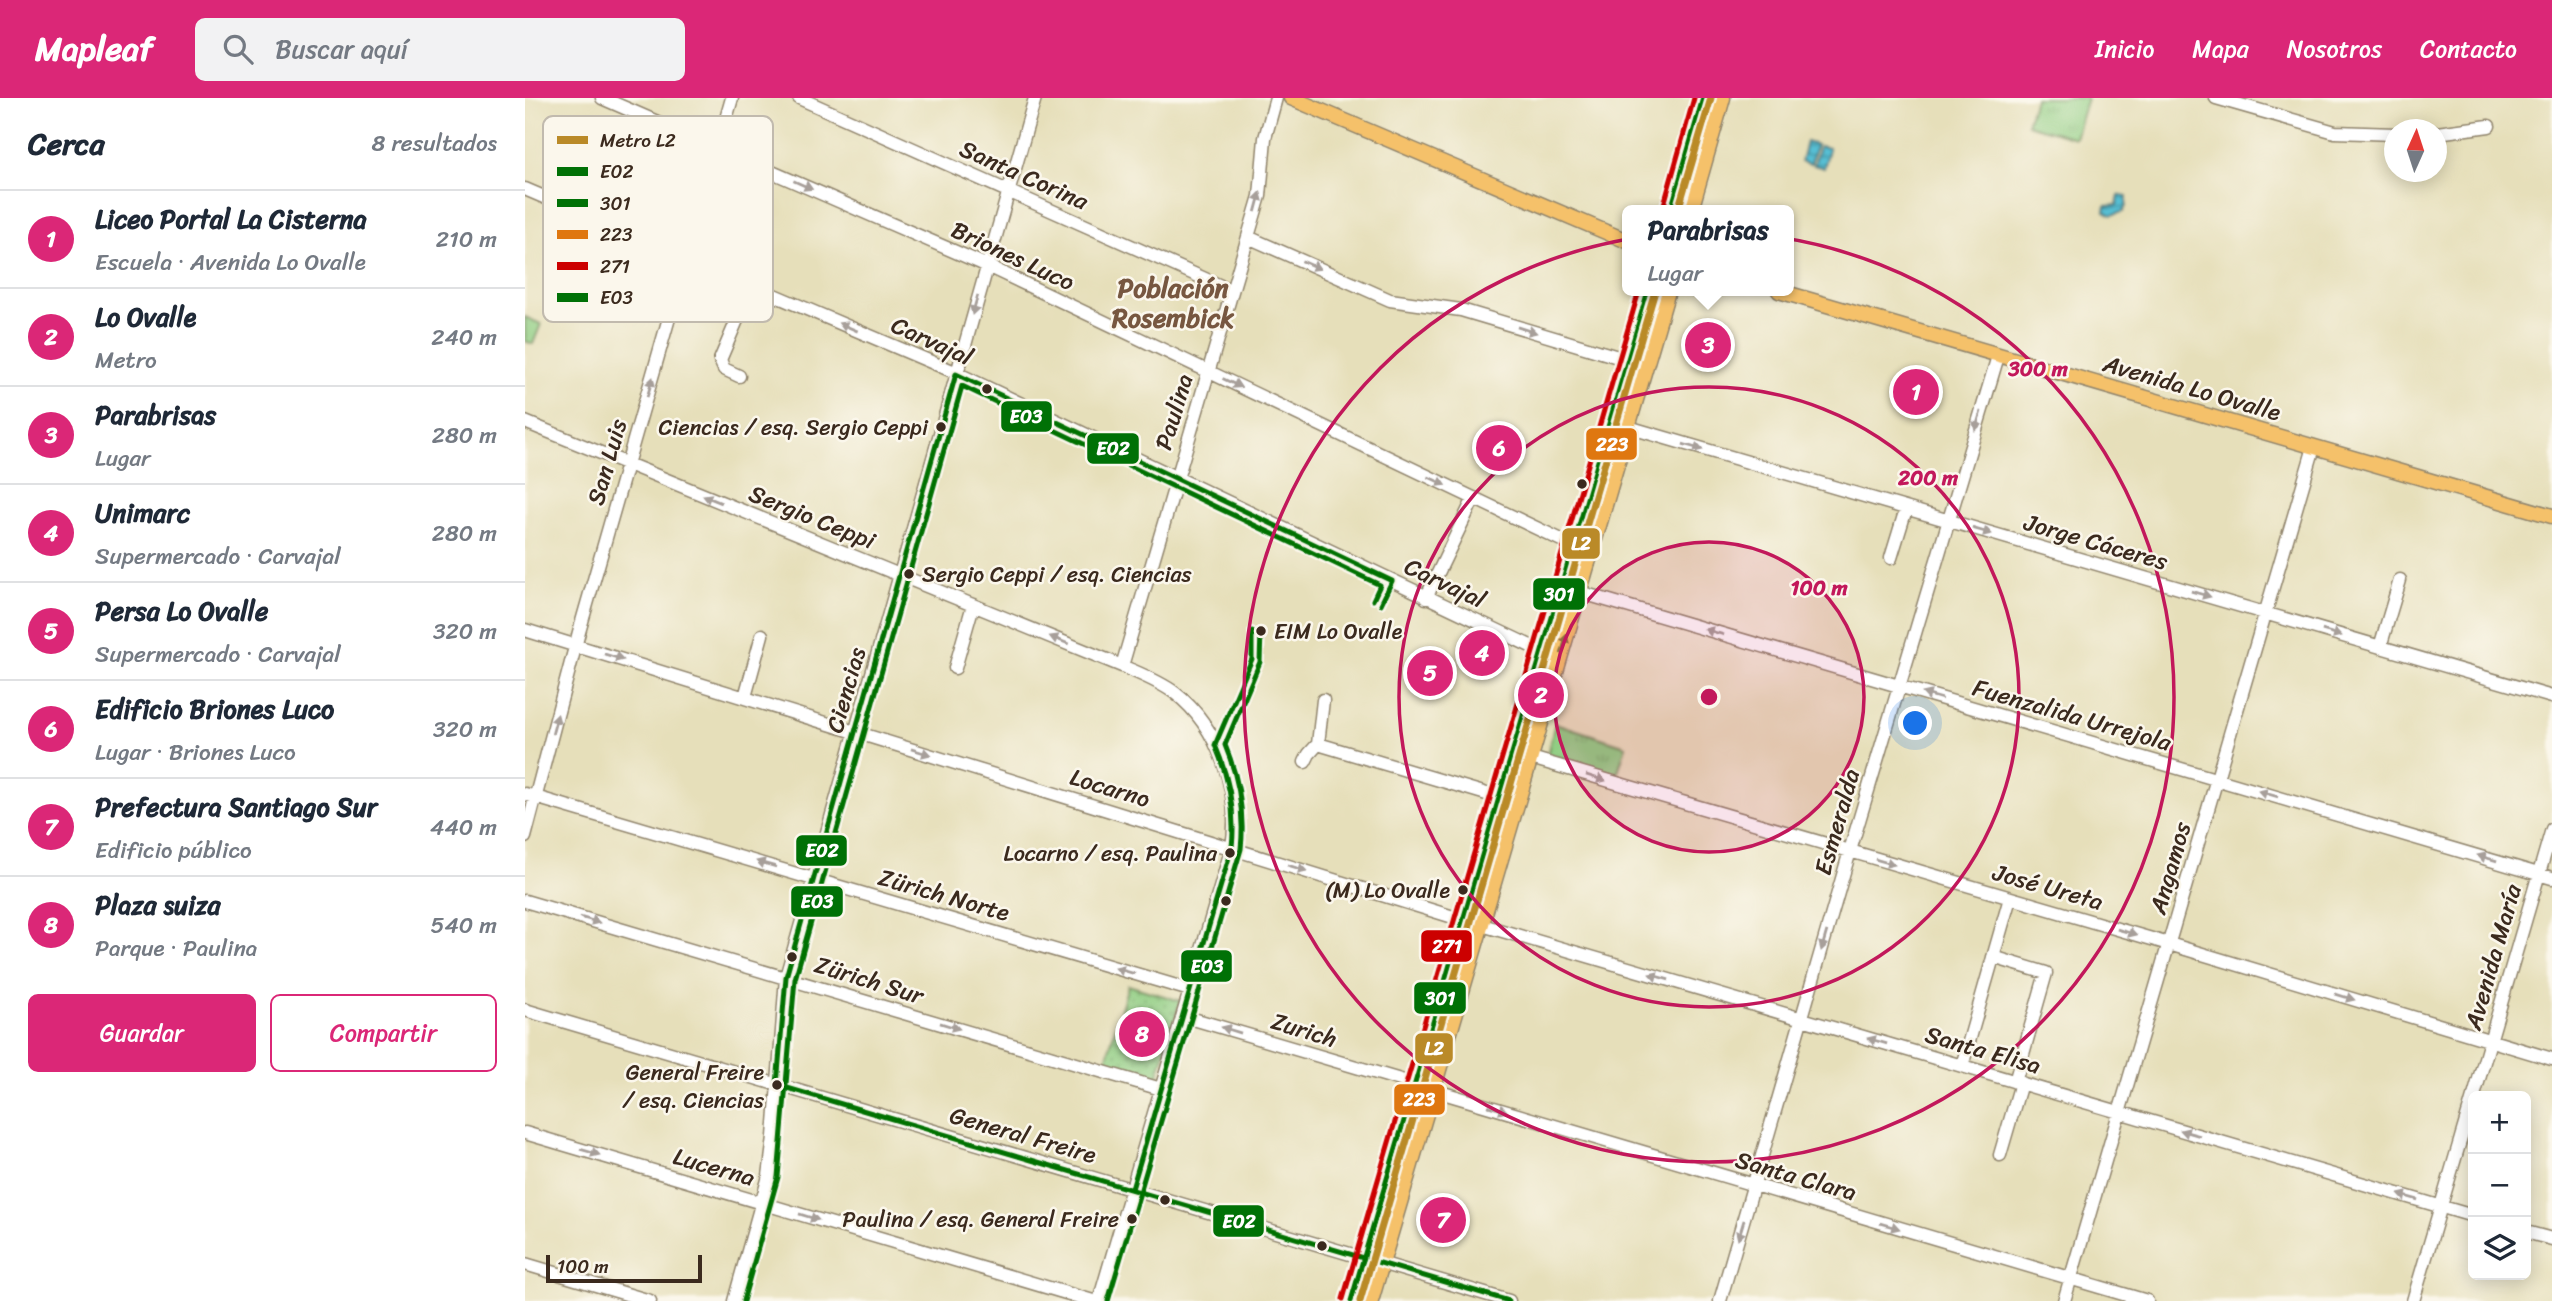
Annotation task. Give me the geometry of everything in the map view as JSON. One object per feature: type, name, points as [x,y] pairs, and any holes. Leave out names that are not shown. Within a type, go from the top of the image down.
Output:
[{"type":"main road","points":[[1291,98],[1622,239]]},
{"type":"main road","points":[[1672,205],[1703,98]]},
{"type":"main road","points":[[1693,205],[1723,98]]},
{"type":"main road","name":"Avenida Lo Ovalle","points":[[1794,295],[2552,516]]},
{"type":"main road","points":[[1351,1301],[1647,296]]},
{"type":"main road","points":[[1371,1301],[1667,296]]},
{"type":"main road","points":[[1615,405],[1618,416],[1628,427]]},
{"type":"main road","points":[[1460,927],[1482,925]]},
{"type":"street","name":"Briones Luco","points":[[601,98],[644,116]]},
{"type":"street","name":"San Luis","points":[[727,116],[732,98]]},
{"type":"street","name":"Santa Corina","points":[[799,98],[1232,291]]},
{"type":"street","name":"Ciencias","points":[[734,1301],[762,1203],[773,1147],[786,977],[1035,98]]},
{"type":"street","name":"Paulina","points":[[1122,666],[1262,189],[1264,146],[1276,98]]},
{"type":"street","points":[[2216,98],[2335,132],[2384,134]]},
{"type":"street","points":[[2447,131],[2489,125]]},
{"type":"street","name":"Briones Luco","points":[[773,171],[986,266],[1574,546],[1592,549]]},
{"type":"street","name":"Carvajal","points":[[525,189],[543,197]]},
{"type":"street","points":[[1248,237],[1390,300],[1461,310],[1628,360]]},
{"type":"street","name":"Carvajal","points":[[773,294],[955,374],[1543,652]]},
{"type":"street","name":"San Luis","points":[[525,837],[531,795],[669,322]]},
{"type":"street","points":[[736,322],[720,359],[724,369],[739,376]]},
{"type":"street","name":"Esmeralda","points":[[1720,1301],[1850,851],[1998,355]]},
{"type":"street","name":"Sergio Ceppi","points":[[525,422],[1122,666]]},
{"type":"street","name":"Jorge Cáceres","points":[[1628,427],[2552,697]]},
{"type":"street","name":"Angamos","points":[[2064,1301],[2314,447]]},
{"type":"street","points":[[1426,598],[1474,498]]},
{"type":"street","points":[[1891,558],[1906,509]]},
{"type":"street","points":[[2380,647],[2400,580]]},
{"type":"street","name":"Fuenzalida Urrejola","points":[[1579,592],[2546,876]]},
{"type":"street","points":[[955,668],[973,605]]},
{"type":"street","name":"Locarno","points":[[525,630],[1232,847],[1460,927]]},
{"type":"street","points":[[745,697],[762,635]]},
{"type":"street","points":[[1098,1301],[1232,847],[1234,821],[1231,790],[1221,760],[1209,734],[1190,707],[1176,694],[1122,666]]},
{"type":"street","points":[[1305,762],[1318,744],[1323,700]]},
{"type":"street","points":[[1318,744],[1517,803]]},
{"type":"street","name":"José Ureta","points":[[1531,758],[2552,1059]]},
{"type":"street","name":"Zürich Norte","points":[[531,795],[1190,990]]},
{"type":"street","name":"Avenida María","points":[[2475,1091],[2546,876],[2552,829]]},
{"type":"street","points":[[1962,1066],[2010,898]]},
{"type":"street","name":"Zürich Sur","points":[[525,901],[1161,1089]]},
{"type":"street","name":"Santa Elisa","points":[[1482,925],[2468,1215]]},
{"type":"street","points":[[1993,957],[2046,973],[2000,1155]]},
{"type":"street","name":"General Freire","points":[[525,1010],[1509,1301]]},
{"type":"street","name":"Zurich","points":[[1183,1016],[1414,1084]]},
{"type":"street","name":"Santa Clara","points":[[1433,1090],[2147,1301]]},
{"type":"street","name":"Avenida María","points":[[2413,1301],[2468,1114]]},
{"type":"street","name":"Lucerna","points":[[525,1133],[1093,1301]]},
{"type":"street","points":[[2531,1233],[2552,1239]]},
{"type":"street","points":[[525,1264],[650,1301]]},
{"type":"green space","points":[[2035,98],[2087,98],[2075,138],[2027,124]]},
{"type":"green space","points":[[525,317],[541,324],[533,344],[525,341]]},
{"type":"green space","points":[[1555,723],[1626,746],[1617,775],[1547,755]]},
{"type":"green space","points":[[1128,985],[1180,1001],[1156,1082],[1104,1067]]},
{"type":"water","points":[[1806,142],[1816,145],[1811,164],[1801,161]]},
{"type":"water","points":[[1819,146],[1829,148],[1824,168],[1814,165]]},
{"type":"water","points":[[2119,196],[2127,196],[2123,212],[2112,215],[2105,211],[2106,206],[2117,205]]},
{"type":"metro line","name":"L2","points":[[1679,205],[1711,98]]},
{"type":"metro line","name":"L2","points":[[1360,1301],[1654,296]]},
{"type":"transit line","name":"271","points":[[1664,205],[1694,98]]},
{"type":"transit line","name":"301","points":[[1672,205],[1703,98]]},
{"type":"transit line","name":"223","points":[[1681,205],[1711,100]]},
{"type":"transit line","name":"271","points":[[1343,1299],[1638,296]]},
{"type":"transit line","name":"301","points":[[1351,1301],[1647,296]]},
{"type":"transit line","name":"223","points":[[1360,1301],[1655,296]]},
{"type":"transit line","name":"E02","points":[[1381,604],[1392,581],[956,374],[786,977],[777,1085],[1509,1301]]},
{"type":"transit line","name":"E03","points":[[743,1301],[778,1177],[795,979],[962,386],[1380,585],[1373,600]]},
{"type":"transit line","name":"E02","points":[[1132,1189],[1232,847],[1230,795],[1215,745],[1252,659],[1252,631]]},
{"type":"transit line","name":"E03","points":[[1108,1301],[1241,849],[1240,796],[1225,745],[1260,662],[1261,631]]},
{"type":"place","name":"Parabrisas","points":[[1708,345]]},
{"type":"place","name":"Liceo Portal La Cisterna","points":[[1916,392]]},
{"type":"place","name":"Ciencias / esq. Sergio Ceppi","points":[[941,427]]},
{"type":"place","name":"Edificio Briones Luco","points":[[1499,448]]},
{"type":"place","name":"Sergio Ceppi / esq. Ciencias","points":[[909,574]]},
{"type":"place","name":"EIM Lo Ovalle","points":[[1261,631]]},
{"type":"place","name":"Unimarc","points":[[1482,653]]},
{"type":"place","name":"Persa Lo Ovalle","points":[[1430,673]]},
{"type":"place","name":"Lo Ovalle","points":[[1541,695]]},
{"type":"place","name":"Locarno / esq. Paulina","points":[[1230,853]]},
{"type":"place","name":"(M) Lo Ovalle","points":[[1463,890]]},
{"type":"place","name":"Plaza suiza","points":[[1142,1034]]},
{"type":"place","name":"General Freire / esq. Ciencias","points":[[777,1085]]},
{"type":"place","name":"Paulina / esq. General Freire","points":[[1132,1219]]},
{"type":"place","name":"Prefectura Santiago Sur","points":[[1443,1220]]},
{"type":"district","name":"Población Rosembick","points":[[1173,302]]}]
